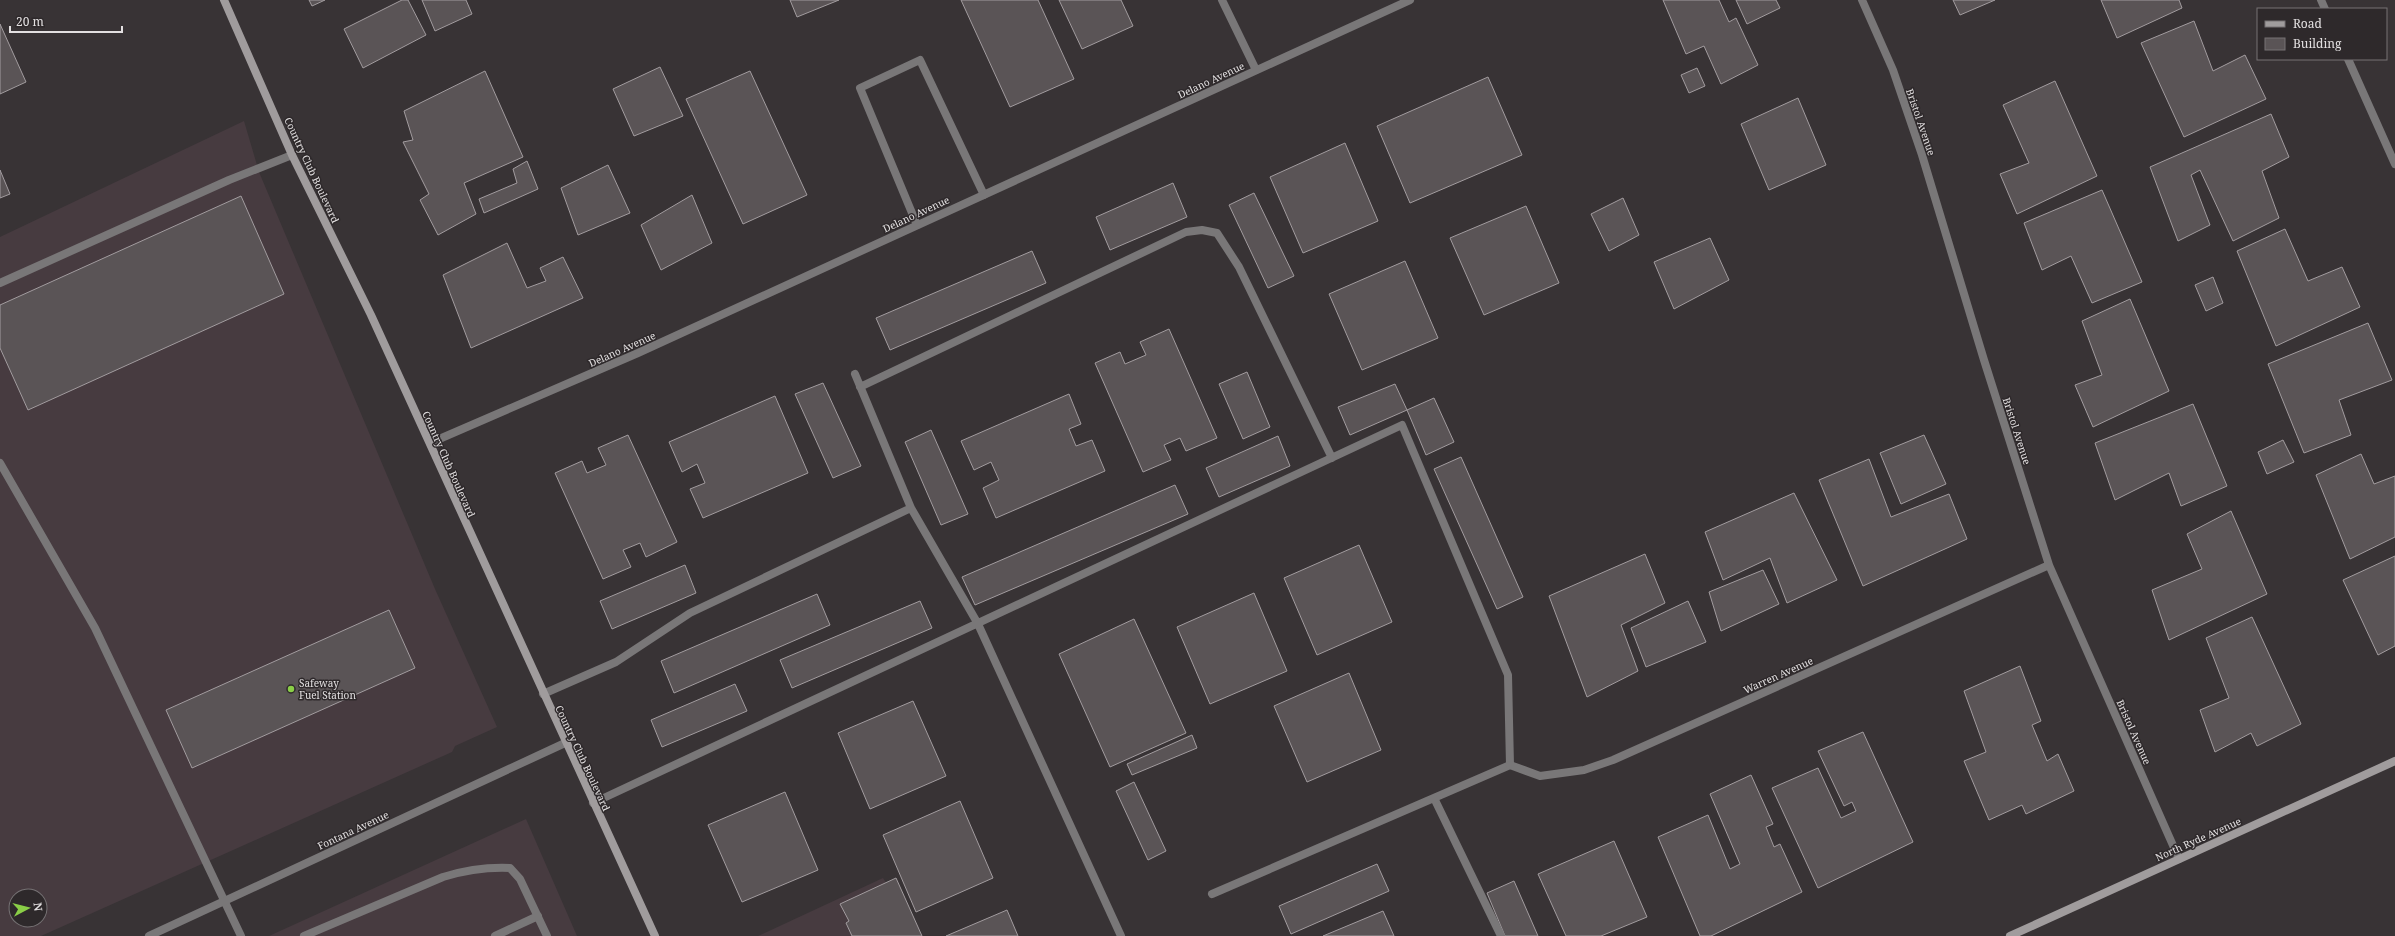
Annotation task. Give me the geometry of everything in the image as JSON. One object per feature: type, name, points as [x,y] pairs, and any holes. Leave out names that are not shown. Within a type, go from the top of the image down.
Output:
[{"type":"street","name":"Country Club Boulevard","points":[[224,0],[292,154],[371,316],[430,443],[565,743],[655,936]]},
{"type":"street","points":[[1222,0],[1256,70]]},
{"type":"street","name":"Delano Avenue","points":[[430,443],[638,353],[1410,0]]},
{"type":"street","name":"Bristol Avenue","points":[[1862,0],[1893,70],[1922,155],[1984,360],[2050,565],[2179,859]]},
{"type":"street","points":[[917,225],[860,88],[920,60],[984,195]]},
{"type":"street","points":[[2348,60],[2395,164]]},
{"type":"street","points":[[0,283],[229,180],[292,154]]},
{"type":"street","points":[[860,387],[1186,232],[1202,230],[1217,233],[1239,267],[1332,458]]},
{"type":"street","points":[[855,374],[911,508],[978,624],[1121,936]]},
{"type":"street","points":[[593,803],[1402,425],[1508,675],[1510,765],[1212,894]]},
{"type":"street","points":[[0,463],[95,628],[241,936]]},
{"type":"street","points":[[543,694],[616,662],[690,613],[911,508]]},
{"type":"street","name":"Warren Avenue","points":[[1510,765],[1540,776],[1584,770],[1613,760],[2050,565]]},
{"type":"street","name":"Fontana Avenue","points":[[149,936],[565,743]]},
{"type":"street","name":"North Ryde Avenue","points":[[2010,936],[2395,761]]},
{"type":"street","points":[[1434,798],[1501,936]]},
{"type":"street","points":[[304,936],[443,877],[464,870],[510,868],[520,878],[547,936]]},
{"type":"street","points":[[495,936],[538,916]]},
{"type":"shaded area","points":[[244,121],[259,172],[435,589],[497,727],[455,746],[452,752],[41,936],[0,936],[0,237]]},
{"type":"shaded area","points":[[526,819],[577,936],[269,936]]},
{"type":"shaded area","points":[[883,878],[920,936],[758,936]]},
{"type":"building","points":[[309,0],[325,0],[312,6]]},
{"type":"building","points":[[402,0],[408,0],[426,35],[363,68],[344,29]]},
{"type":"building","points":[[422,0],[466,0],[472,14],[435,31]]},
{"type":"building","points":[[790,0],[839,0],[797,17]]},
{"type":"building","points":[[961,0],[1038,0],[1074,79],[1010,107]]},
{"type":"building","points":[[1059,0],[1121,0],[1133,26],[1082,49]]},
{"type":"building","points":[[1663,0],[1719,0],[1729,22],[1736,18],[1758,65],[1721,84],[1704,46],[1686,54]]},
{"type":"building","points":[[1736,0],[1776,0],[1780,8],[1747,24]]},
{"type":"building","points":[[1953,0],[1995,0],[1960,15]]},
{"type":"building","points":[[2101,0],[2179,0],[2182,8],[2117,38]]},
{"type":"building","points":[[2194,21],[2213,71],[2245,55],[2266,99],[2184,137],[2141,43]]},
{"type":"building","points":[[0,24],[26,82],[0,94]]},
{"type":"building","points":[[660,67],[683,116],[634,136],[613,89]]},
{"type":"building","points":[[1697,68],[1705,86],[1689,93],[1681,75]]},
{"type":"building","points":[[485,71],[523,157],[464,183],[476,214],[438,235],[420,200],[429,194],[403,142],[413,140],[404,111]]},
{"type":"building","points":[[750,71],[807,195],[743,224],[686,99]]},
{"type":"building","points":[[1488,77],[1522,155],[1410,203],[1377,126]]},
{"type":"building","points":[[2055,81],[2097,176],[2017,214],[2000,174],[2029,163],[2003,105]]},
{"type":"building","points":[[1798,98],[1826,165],[1769,190],[1741,124]]},
{"type":"building","points":[[2271,114],[2289,157],[2262,171],[2279,218],[2233,241],[2200,170],[2191,175],[2210,225],[2178,241],[2150,167]]},
{"type":"building","points":[[1345,143],[1378,221],[1303,253],[1270,177]]},
{"type":"building","points":[[527,161],[538,189],[484,213],[479,199],[517,183],[513,169]]},
{"type":"building","points":[[608,165],[630,213],[578,235],[561,188]]},
{"type":"building","points":[[0,170],[10,194],[0,198]]},
{"type":"building","points":[[1173,183],[1187,217],[1110,250],[1096,217]]},
{"type":"building","points":[[2102,190],[2142,282],[2092,303],[2071,256],[2042,270],[2024,223]]},
{"type":"building","points":[[1254,193],[1294,276],[1268,288],[1229,205]]},
{"type":"building","points":[[692,195],[712,243],[661,270],[641,225]]},
{"type":"building","points":[[241,196],[284,294],[28,410],[0,348],[0,305]]},
{"type":"building","points":[[1623,198],[1639,235],[1609,251],[1591,214]]},
{"type":"building","points":[[1526,206],[1559,283],[1484,315],[1450,238]]},
{"type":"building","points":[[2285,229],[2308,281],[2342,267],[2360,307],[2276,346],[2237,251]]},
{"type":"building","points":[[1710,238],[1729,280],[1674,309],[1654,262]]},
{"type":"building","points":[[507,243],[527,288],[546,281],[540,268],[563,257],[583,298],[471,348],[443,275]]},
{"type":"building","points":[[1032,251],[1046,283],[890,350],[876,318]]},
{"type":"building","points":[[1405,261],[1438,338],[1362,370],[1329,294]]},
{"type":"building","points":[[2213,277],[2223,303],[2206,311],[2195,285]]},
{"type":"building","points":[[2130,299],[2169,391],[2093,427],[2075,385],[2102,375],[2082,321]]},
{"type":"building","points":[[2368,323],[2392,380],[2339,400],[2351,435],[2304,453],[2268,364]]},
{"type":"building","points":[[1169,329],[1217,438],[1186,451],[1180,438],[1164,445],[1171,460],[1143,472],[1095,363],[1120,352],[1125,364],[1146,355],[1140,342]]},
{"type":"building","points":[[1247,372],[1270,427],[1243,439],[1219,384]]},
{"type":"building","points":[[823,383],[861,466],[833,478],[795,394]]},
{"type":"building","points":[[1395,384],[1407,410],[1350,435],[1338,407]]},
{"type":"building","points":[[1069,394],[1081,424],[1069,429],[1076,446],[1092,440],[1105,471],[996,518],[983,488],[999,480],[991,462],[974,470],[961,441]]},
{"type":"building","points":[[775,396],[808,473],[703,518],[690,489],[705,483],[697,464],[682,472],[669,442]]},
{"type":"building","points":[[1434,398],[1454,442],[1426,455],[1407,410]]},
{"type":"building","points":[[2193,404],[2227,486],[2181,506],[2169,473],[2115,500],[2095,443]]},
{"type":"building","points":[[931,430],[968,514],[941,525],[905,442]]},
{"type":"building","points":[[628,435],[677,542],[646,557],[640,543],[623,550],[631,567],[603,579],[555,473],[582,461],[587,473],[606,465],[598,448]]},
{"type":"building","points":[[1924,435],[1946,484],[1901,504],[1880,453]]},
{"type":"building","points":[[1278,436],[1290,466],[1219,497],[1206,468]]},
{"type":"building","points":[[2283,440],[2294,462],[2267,474],[2258,452]]},
{"type":"building","points":[[2361,454],[2374,484],[2395,476],[2395,537],[2350,559],[2316,475]]},
{"type":"building","points":[[1461,457],[1523,597],[1497,609],[1434,469]]},
{"type":"building","points":[[1869,459],[1891,517],[1949,494],[1967,539],[1863,586],[1819,480]]},
{"type":"building","points":[[1175,485],[1188,514],[975,605],[962,577]]},
{"type":"building","points":[[1794,493],[1837,580],[1787,603],[1770,558],[1723,580],[1705,532]]},
{"type":"building","points":[[2231,511],[2267,594],[2169,640],[2152,590],[2202,569],[2187,534]]},
{"type":"building","points":[[1359,545],[1392,622],[1317,655],[1284,578]]},
{"type":"building","points":[[1645,554],[1665,603],[1621,625],[1638,671],[1587,697],[1549,596]]},
{"type":"building","points":[[2395,556],[2395,646],[2378,655],[2343,580]]},
{"type":"building","points":[[685,565],[696,593],[612,629],[600,601]]},
{"type":"building","points":[[1763,570],[1779,604],[1721,631],[1709,592]]},
{"type":"building","points":[[1254,593],[1287,671],[1210,704],[1177,627]]},
{"type":"building","points":[[817,594],[830,625],[674,693],[661,661]]},
{"type":"building","points":[[920,601],[932,628],[792,688],[780,660]]},
{"type":"building","points":[[1688,601],[1706,642],[1646,667],[1631,628]]},
{"type":"building","name":"Safeway Fuel Station","points":[[389,610],[415,668],[192,768],[166,710]]},
{"type":"building","points":[[2252,617],[2301,724],[2257,746],[2251,733],[2215,752],[2200,710],[2229,698],[2206,638]]},
{"type":"building","points":[[1134,619],[1186,733],[1110,767],[1059,654]]},
{"type":"building","points":[[2020,666],[2041,721],[2032,725],[2047,761],[2058,754],[2074,791],[2026,814],[2022,805],[1989,820],[1964,761],[1986,752],[1964,691]]},
{"type":"building","points":[[1349,673],[1381,750],[1307,782],[1274,706]]},
{"type":"building","points":[[735,684],[747,711],[662,747],[651,720]]},
{"type":"building","points":[[913,701],[946,776],[870,809],[838,733]]},
{"type":"building","points":[[1863,732],[1913,842],[1818,888],[1772,788],[1818,768],[1841,818],[1856,811],[1852,802],[1844,806],[1818,751]]},
{"type":"building","points":[[1192,735],[1197,748],[1132,775],[1127,764]]},
{"type":"building","points":[[1751,775],[1773,824],[1766,827],[1774,847],[1780,844],[1802,892],[1711,936],[1700,936],[1658,837],[1708,815],[1730,869],[1740,864],[1710,794]]},
{"type":"building","points":[[1134,782],[1166,851],[1148,860],[1116,791]]},
{"type":"building","points":[[785,792],[818,870],[742,902],[708,825]]},
{"type":"building","points":[[960,801],[993,878],[916,912],[883,835]]},
{"type":"building","points":[[1614,841],[1647,917],[1601,936],[1566,936],[1538,874]]},
{"type":"building","points":[[1377,864],[1389,891],[1291,934],[1279,906]]},
{"type":"building","points":[[896,878],[922,936],[852,936],[846,923],[849,921],[840,904]]},
{"type":"building","points":[[1514,881],[1538,936],[1505,936],[1487,893]]},
{"type":"building","points":[[1007,910],[1018,936],[946,936]]},
{"type":"building","points":[[1383,911],[1394,936],[1323,936]]},
{"type":"place","name":"Safeway Fuel Station","points":[[291,689]]}]
